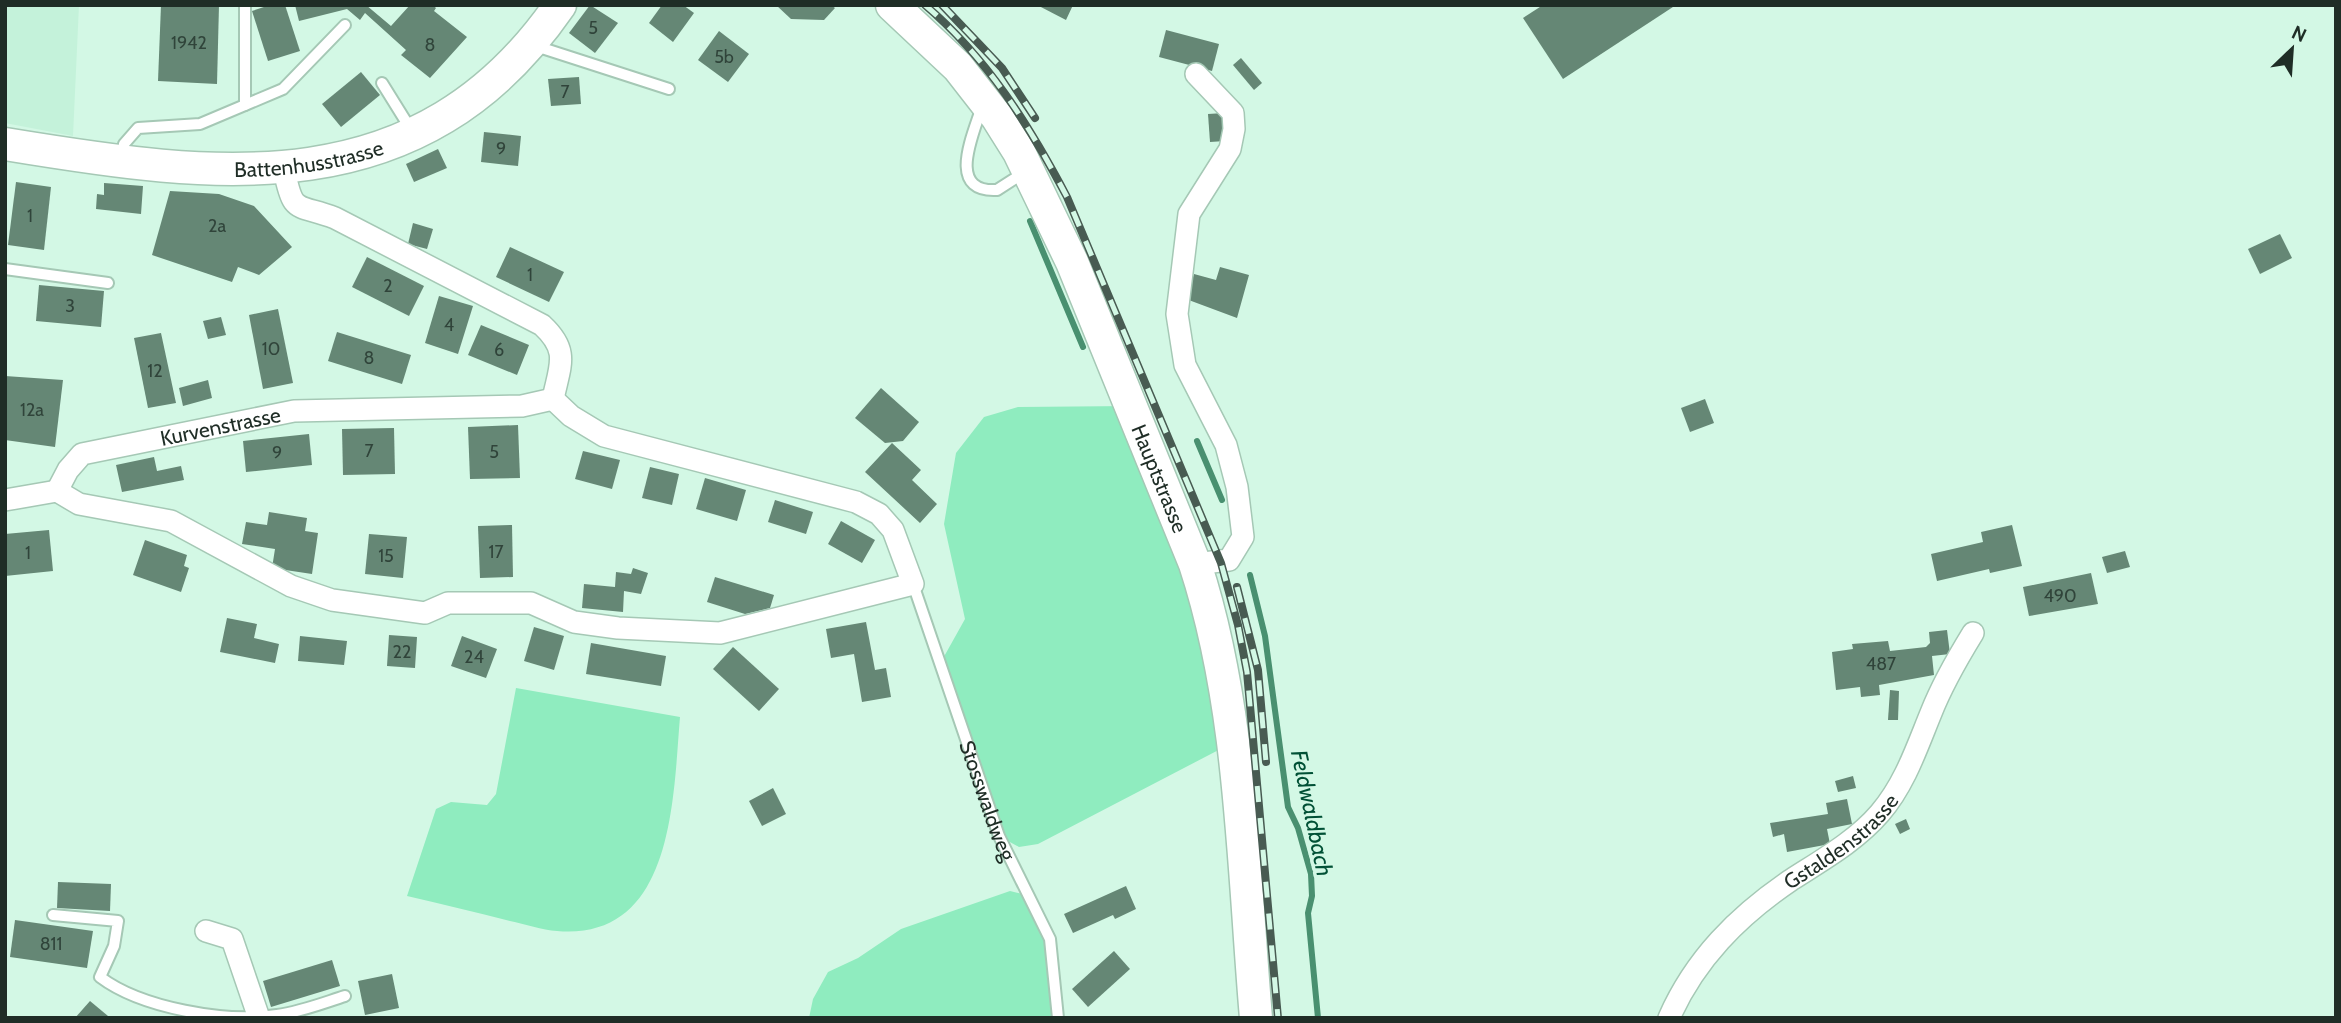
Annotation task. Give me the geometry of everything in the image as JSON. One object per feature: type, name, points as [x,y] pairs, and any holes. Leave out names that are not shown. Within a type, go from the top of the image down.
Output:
[{"type":"street","name":"Battenhusstrasse","points":[[5,144],[209,170],[284,169],[345,159],[413,134],[477,96],[534,41],[561,5]]},
{"type":"street","name":"Hauptstrasse","points":[[899,7],[958,67],[1010,135],[1072,262],[1195,564],[1212,615],[1229,697],[1256,1018]]},
{"type":"street","points":[[1195,564],[1229,560],[1243,537],[1237,487],[1226,444],[1185,365],[1177,314],[1189,214],[1230,149],[1234,129],[1233,113],[1196,74]]},
{"type":"street","points":[[284,169],[289,194],[298,207],[335,218],[542,325],[556,337],[563,354],[553,399]]},
{"type":"street","name":"Kurvenstrasse","points":[[57,491],[68,470],[82,454],[295,411],[522,406],[553,399]]},
{"type":"street","name":"Stosswaldweg","points":[[553,399],[571,416],[604,436],[856,502],[879,514],[893,530],[913,584]]},
{"type":"street","points":[[5,500],[57,491],[79,504],[171,521],[291,586],[332,600],[425,613],[448,603],[531,603],[574,622],[618,628],[720,633],[913,584]]},
{"type":"street","name":"Gstaldenstrasse","points":[[1669,1018],[1679,995],[1705,956],[1729,930],[1777,890],[1850,840],[1889,801],[1914,758],[1950,670],[1973,633]]},
{"type":"street","points":[[206,931],[232,939],[259,1018]]},
{"type":"lane","points":[[245,5],[245,105]]},
{"type":"lane","points":[[122,161],[124,145],[138,128],[201,124],[283,89],[345,25]]},
{"type":"lane","points":[[534,41],[545,49],[669,89]]},
{"type":"lane","points":[[382,83],[413,134]]},
{"type":"lane","points":[[984,100],[966,159],[970,178],[979,187],[997,190],[1028,169]]},
{"type":"lane","points":[[5,269],[108,283]]},
{"type":"lane","name":"Stosswaldweg","points":[[913,584],[999,836],[1049,939],[1058,1018]]},
{"type":"lane","points":[[53,915],[118,921],[114,946],[100,977],[119,992],[205,1013],[259,1018],[345,996]]},
{"type":"shaded area","points":[[5,5],[79,5],[73,136],[5,123]]},
{"type":"green space","points":[[1131,406],[1175,516],[1232,743],[1038,844],[1019,847],[999,836],[941,662],[965,619],[944,524],[956,453],[984,417],[1018,407]]},
{"type":"green space","points":[[516,688],[680,717],[669,823],[660,858],[645,889],[625,913],[596,928],[557,931],[545,929],[407,896],[436,809],[451,802],[487,805],[496,794]]},
{"type":"green space","points":[[1010,891],[1027,895],[1050,939],[1058,1018],[809,1018],[813,999],[828,972],[858,958],[901,929]]},
{"type":"building","points":[[161,5],[219,5],[217,84],[158,81]]},
{"type":"building","points":[[270,5],[285,5],[300,51],[268,61],[252,11]]},
{"type":"building","points":[[295,5],[366,5],[391,26],[410,5],[433,5],[436,8],[434,11],[467,37],[430,78],[401,55],[406,50],[365,13],[360,20],[347,9],[299,21]]},
{"type":"building","points":[[590,5],[618,23],[595,53],[569,33]]},
{"type":"building","points":[[662,5],[683,5],[694,13],[673,42],[649,23]]},
{"type":"building","points":[[776,5],[831,5],[835,8],[824,20],[791,19]]},
{"type":"building","points":[[1037,5],[1073,5],[1066,20]]},
{"type":"building","points":[[1543,5],[1676,5],[1563,79],[1523,18]]},
{"type":"building","points":[[1166,30],[1219,44],[1212,71],[1159,57]]},
{"type":"building","points":[[719,31],[749,54],[728,82],[698,60]]},
{"type":"building","points":[[1241,58],[1262,83],[1254,90],[1233,65]]},
{"type":"building","points":[[361,72],[380,95],[341,127],[322,104]]},
{"type":"building","points":[[579,77],[581,104],[551,106],[548,79]]},
{"type":"building","points":[[1224,113],[1225,141],[1210,142],[1208,114]]},
{"type":"building","points":[[484,132],[521,136],[518,166],[481,162]]},
{"type":"building","points":[[438,149],[447,168],[414,182],[406,164]]},
{"type":"building","points":[[16,182],[51,187],[44,250],[8,245]]},
{"type":"building","points":[[104,183],[143,186],[141,214],[96,209],[97,194],[104,195]]},
{"type":"building","points":[[170,191],[219,194],[254,206],[292,247],[259,275],[238,267],[232,282],[152,255]]},
{"type":"building","points":[[413,223],[433,229],[427,249],[408,244]]},
{"type":"building","points":[[2280,234],[2292,258],[2260,274],[2248,249]]},
{"type":"building","points":[[510,247],[564,272],[549,302],[496,277]]},
{"type":"building","points":[[367,257],[424,286],[409,316],[352,287]]},
{"type":"building","points":[[1220,267],[1249,275],[1237,318],[1186,299],[1194,274],[1216,280]]},
{"type":"building","points":[[39,285],[104,291],[101,327],[36,321]]},
{"type":"building","points":[[439,296],[473,306],[458,354],[425,343]]},
{"type":"building","points":[[278,309],[293,383],[263,389],[249,315]]},
{"type":"building","points":[[221,317],[226,335],[208,339],[203,321]]},
{"type":"building","points":[[481,325],[529,345],[517,375],[468,355]]},
{"type":"building","points":[[337,332],[411,355],[402,384],[328,361]]},
{"type":"building","points":[[161,333],[176,403],[148,408],[134,338]]},
{"type":"building","points":[[5,376],[63,380],[55,447],[5,440]]},
{"type":"building","points":[[208,380],[212,398],[183,406],[179,388]]},
{"type":"building","points":[[881,388],[919,422],[903,441],[885,443],[855,418]]},
{"type":"building","points":[[1705,399],[1714,423],[1690,432],[1681,408]]},
{"type":"building","points":[[518,425],[520,478],[470,479],[468,427]]},
{"type":"building","points":[[394,428],[395,474],[343,475],[342,429]]},
{"type":"building","points":[[309,434],[312,465],[246,472],[243,441]]},
{"type":"building","points":[[892,443],[921,470],[912,480],[937,504],[920,523],[865,472]]},
{"type":"building","points":[[583,451],[620,460],[612,489],[575,479]]},
{"type":"building","points":[[154,457],[157,471],[181,466],[184,480],[122,492],[116,465]]},
{"type":"building","points":[[650,467],[679,474],[672,505],[642,498]]},
{"type":"building","points":[[705,478],[746,490],[737,521],[696,509]]},
{"type":"building","points":[[775,500],[813,512],[806,534],[768,522]]},
{"type":"building","points":[[269,512],[307,518],[305,531],[318,533],[312,574],[272,568],[275,549],[242,544],[246,522],[267,525]]},
{"type":"building","points":[[841,521],[875,540],[862,563],[828,544]]},
{"type":"building","points":[[512,525],[513,577],[480,578],[478,526]]},
{"type":"building","points":[[2012,525],[2022,566],[1990,573],[1989,569],[1937,581],[1931,554],[1983,542],[1981,532]]},
{"type":"building","points":[[49,530],[53,571],[5,576],[5,534]]},
{"type":"building","points":[[369,534],[407,537],[403,578],[365,574]]},
{"type":"building","points":[[145,540],[187,555],[184,566],[189,568],[181,592],[133,575]]},
{"type":"building","points":[[2125,551],[2130,567],[2107,573],[2102,557]]},
{"type":"building","points":[[633,568],[648,573],[641,594],[624,591],[623,612],[582,608],[584,584],[615,587],[616,572],[631,574]]},
{"type":"building","points":[[2091,573],[2098,604],[2029,616],[2023,587]]},
{"type":"building","points":[[715,577],[774,595],[770,608],[745,614],[707,602]]},
{"type":"building","points":[[227,618],[257,624],[254,638],[279,644],[275,663],[220,652]]},
{"type":"building","points":[[866,622],[875,670],[886,668],[891,697],[862,702],[854,654],[831,658],[826,629]]},
{"type":"building","points":[[534,627],[564,636],[554,670],[524,661]]},
{"type":"building","points":[[1947,630],[1950,654],[1932,656],[1934,675],[1879,685],[1880,695],[1861,697],[1860,687],[1836,690],[1832,652],[1853,649],[1852,644],[1888,641],[1890,651],[1926,647],[1930,643],[1929,632]]},
{"type":"building","points":[[389,635],[417,637],[415,668],[387,666]]},
{"type":"building","points":[[300,636],[347,641],[344,665],[298,661]]},
{"type":"building","points":[[462,636],[497,649],[486,678],[451,666]]},
{"type":"building","points":[[591,643],[666,656],[661,686],[586,674]]},
{"type":"building","points":[[733,647],[779,689],[759,711],[713,669]]},
{"type":"building","points":[[1890,690],[1899,691],[1898,720],[1888,720]]},
{"type":"building","points":[[1853,776],[1856,788],[1838,792],[1835,781]]},
{"type":"building","points":[[773,788],[786,814],[762,826],[749,801]]},
{"type":"building","points":[[1847,799],[1852,824],[1827,829],[1830,844],[1787,852],[1784,834],[1773,837],[1770,823],[1828,814],[1826,803]]},
{"type":"building","points":[[1906,819],[1910,829],[1900,834],[1895,824]]},
{"type":"building","points":[[58,882],[111,884],[110,911],[57,908]]},
{"type":"building","points":[[1126,886],[1136,909],[1115,919],[1113,915],[1073,933],[1064,914]]},
{"type":"building","points":[[15,920],[93,931],[87,968],[10,957]]},
{"type":"building","points":[[1114,951],[1130,969],[1088,1007],[1072,989]]},
{"type":"building","points":[[332,960],[340,986],[271,1007],[263,981]]},
{"type":"building","points":[[392,974],[399,1008],[365,1015],[358,981]]},
{"type":"building","points":[[90,1001],[108,1016],[107,1018],[75,1018]]},
{"type":"waterway","name":"Feldwaldbach","points":[[1030,221],[1083,347]]},
{"type":"waterway","name":"Feldwaldbach","points":[[1197,441],[1222,500]]},
{"type":"waterway","name":"Feldwaldbach","points":[[1250,575],[1265,636],[1288,807],[1298,828],[1311,874],[1312,896],[1308,913],[1318,1018]]},
{"type":"railway","points":[[925,5],[988,70],[1038,144],[1067,197],[1221,563],[1238,625],[1247,672],[1278,1018]]},
{"type":"railway","points":[[942,5],[1002,68],[1035,118]]},
{"type":"railway","points":[[1237,587],[1258,670],[1266,762]]}]
